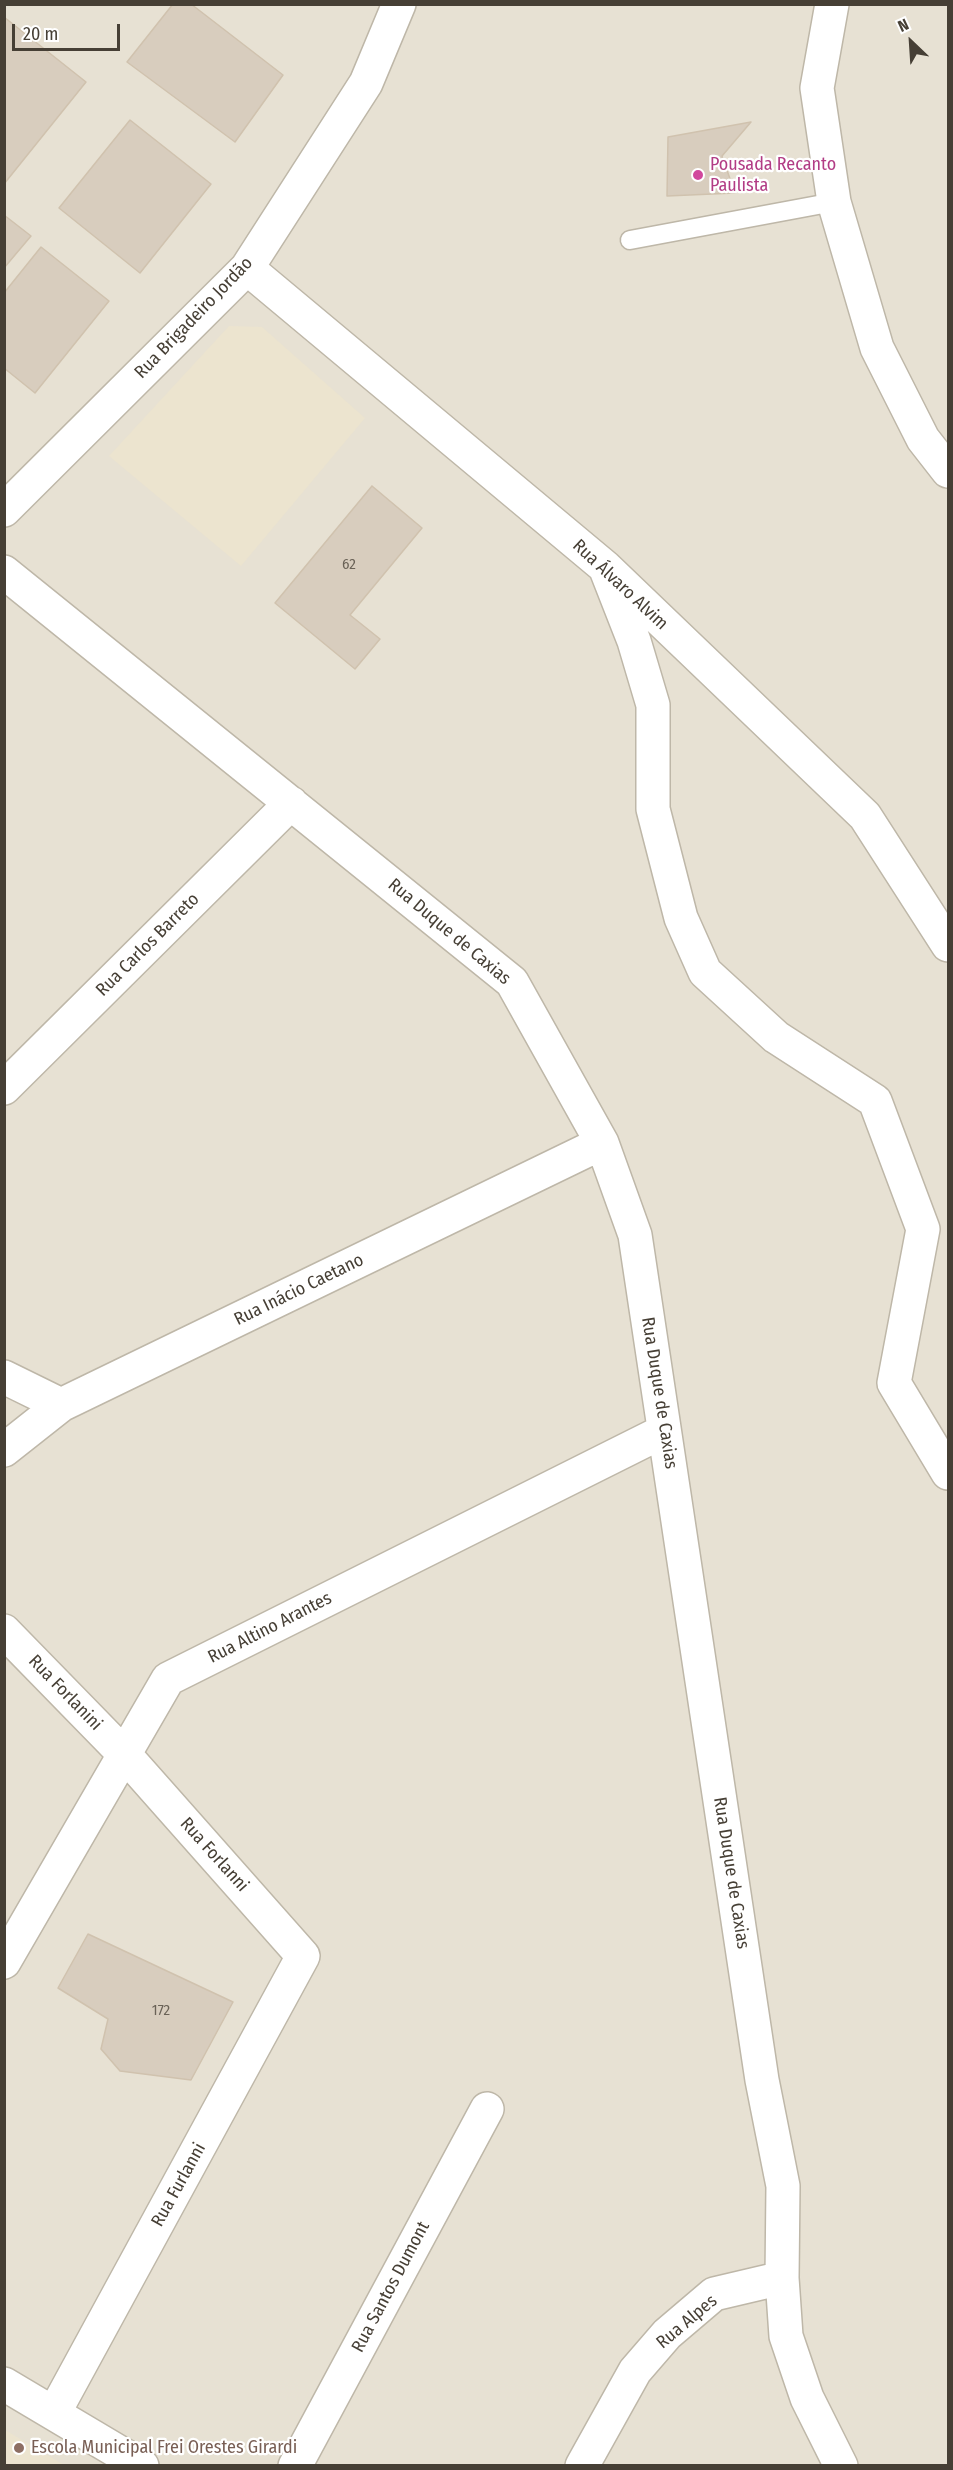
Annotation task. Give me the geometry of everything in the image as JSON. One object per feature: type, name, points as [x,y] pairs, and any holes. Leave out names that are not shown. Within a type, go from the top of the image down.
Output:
[{"type":"street","name":"Rua Brigadeiro Jordão","points":[[4,510],[247,268],[366,83],[399,4]]},
{"type":"street","points":[[832,4],[817,88],[834,202],[877,348],[923,439],[948,471]]},
{"type":"street","name":"Rua Álvaro Alvim","points":[[247,268],[605,567],[865,816],[948,945]]},
{"type":"street","points":[[605,567],[634,641],[653,705],[653,809],[681,918],[705,972],[776,1037],[875,1101],[923,1228],[894,1383],[948,1473]]},
{"type":"street","name":"Rua Duque de Caxias","points":[[4,572],[512,982],[602,1143],[635,1235],[762,2080],[783,2186],[782,2278],[786,2336],[807,2398],[841,2466]]},
{"type":"street","name":"Rua Carlos Barreto","points":[[4,1088],[291,803]]},
{"type":"street","name":"Rua Inácio Caetano","points":[[4,1450],[62,1405],[602,1143]]},
{"type":"street","points":[[4,1377],[62,1405]]},
{"type":"street","name":"Rua Altino Arantes","points":[[4,1962],[168,1679],[664,1431]]},
{"type":"street","name":"Rua Forlanini","points":[[4,1631],[125,1755]]},
{"type":"street","name":"Rua Forlanni","points":[[125,1755],[303,1956]]},
{"type":"street","name":"Rua Furlanni","points":[[54,2413],[303,1956]]},
{"type":"street","name":"Rua Santos Dumont","points":[[295,2466],[487,2109]]},
{"type":"street","name":"Rua Alpes","points":[[582,2466],[635,2371],[666,2334],[714,2294],[782,2278]]},
{"type":"street","points":[[4,2384],[142,2466]]},
{"type":"lane","points":[[630,240],[834,202]]},
{"type":"shaded area","points":[[5,5],[948,5],[948,2465],[5,2465]]},
{"type":"shaded area","points":[[229,326],[262,327],[365,418],[241,566],[109,456]]},
{"type":"shaded area","name":"Escola Municipal Frei Orestes Girardi","points":[[5,2430],[64,2465],[5,2465]]},
{"type":"building","points":[[173,4],[191,4],[283,75],[235,142],[127,62]]},
{"type":"building","points":[[4,17],[86,82],[4,184]]},
{"type":"building","points":[[130,120],[211,184],[140,273],[59,208]]},
{"type":"building","name":"Pousada Recanto Paulista","points":[[751,122],[722,156],[735,193],[667,196],[668,137]]},
{"type":"building","points":[[4,215],[31,236],[4,268]]},
{"type":"building","points":[[41,247],[109,301],[35,393],[4,368],[4,293]]},
{"type":"building","points":[[372,486],[422,528],[350,615],[380,639],[355,669],[275,603]]},
{"type":"building","points":[[88,1934],[233,2002],[191,2080],[120,2071],[101,2049],[108,2019],[58,1988]]},
{"type":"place","name":"Pousada Recanto Paulista","points":[[698,175]]},
{"type":"place","name":"Escola Municipal Frei Orestes Girardi","points":[[19,2448]]}]
